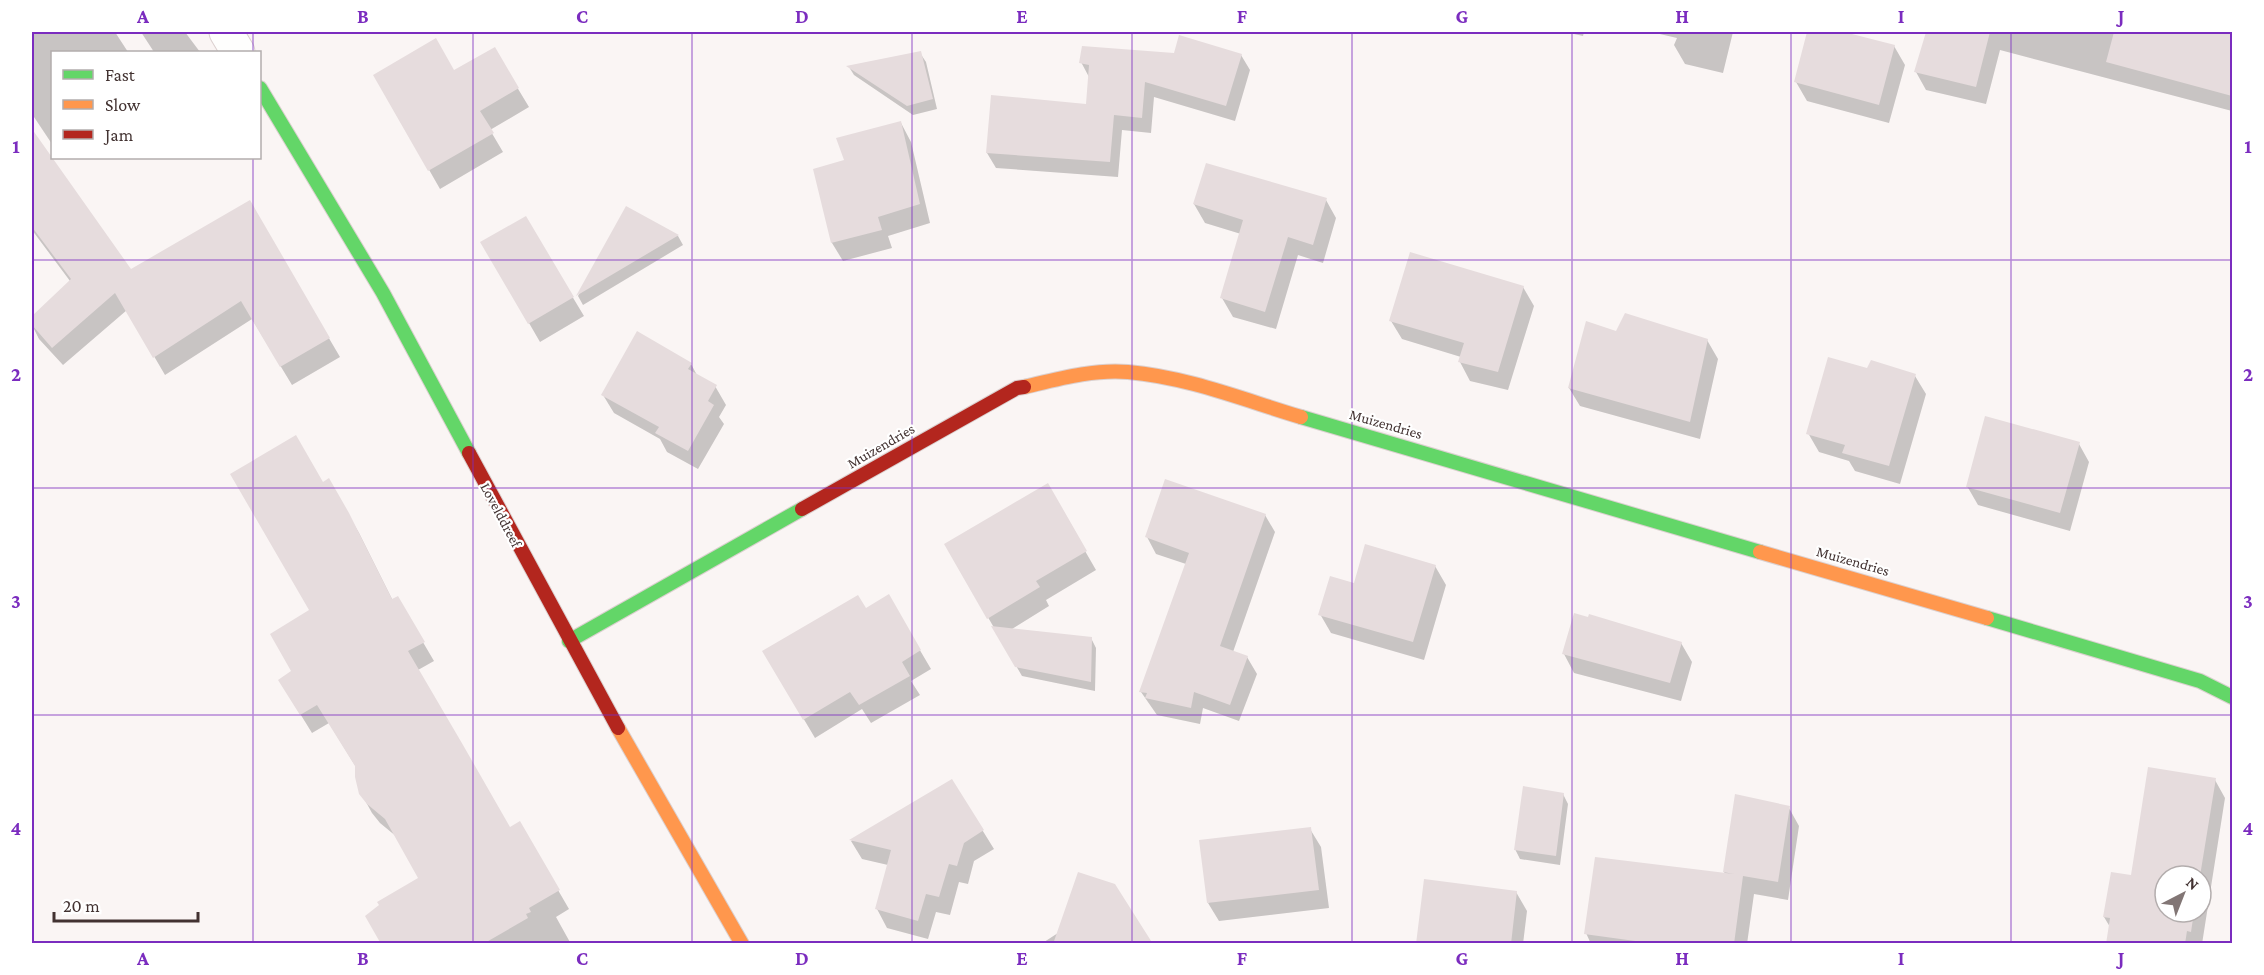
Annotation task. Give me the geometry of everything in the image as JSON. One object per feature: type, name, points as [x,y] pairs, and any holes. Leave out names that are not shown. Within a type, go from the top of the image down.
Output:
[{"type":"street","points":[[226,32],[237,51]]},
{"type":"street","name":"Lovelddreef","points":[[261,90],[383,293],[569,641],[742,944]]},
{"type":"street","name":"Muizendries","points":[[569,641],[1017,388],[1081,374],[1126,372],[1168,378],[1472,466],[2200,681],[2232,697]]},
{"type":"building","points":[[1807,32],[1844,32],[1895,45],[1879,105],[1794,82]]},
{"type":"building","points":[[1926,32],[1990,32],[1976,87],[1914,72]]},
{"type":"building","points":[[2114,32],[2232,32],[2232,96],[2106,62]]},
{"type":"building","points":[[1179,35],[1242,54],[1226,106],[1145,82],[1142,118],[1114,115],[1110,162],[986,153],[991,95],[1086,104],[1089,65],[1079,63],[1082,46],[1174,53]]},
{"type":"building","points":[[436,38],[454,70],[495,47],[519,88],[480,111],[494,133],[428,171],[373,75]]},
{"type":"building","points":[[921,51],[933,99],[907,106],[846,66]]},
{"type":"building","points":[[901,121],[920,204],[878,217],[882,230],[831,243],[813,169],[844,160],[836,138]]},
{"type":"building","points":[[32,129],[51,159],[131,269],[250,200],[330,338],[280,367],[241,301],[153,358],[115,293],[52,348],[32,325],[32,316],[71,279],[32,227]]},
{"type":"building","points":[[1206,163],[1327,198],[1313,245],[1288,237],[1265,312],[1220,298],[1243,220],[1193,204]]},
{"type":"building","points":[[626,206],[679,235],[576,296]]},
{"type":"building","points":[[526,216],[574,297],[528,324],[480,242]]},
{"type":"building","points":[[1410,252],[1524,286],[1498,372],[1458,362],[1464,343],[1389,321]]},
{"type":"building","points":[[1625,313],[1708,339],[1690,422],[1568,388],[1586,321],[1616,331]]},
{"type":"building","points":[[637,331],[692,363],[688,369],[717,385],[708,401],[714,405],[688,451],[655,433],[659,427],[601,395]]},
{"type":"building","points":[[1828,357],[1867,368],[1871,360],[1916,374],[1889,466],[1842,453],[1845,445],[1806,434]]},
{"type":"building","points":[[1985,416],[2080,442],[2060,513],[1966,487]]},
{"type":"building","points":[[296,435],[323,482],[329,478],[392,599],[398,596],[425,642],[408,651],[510,827],[520,821],[560,890],[529,908],[531,912],[526,914],[528,918],[483,944],[381,944],[365,916],[379,905],[377,902],[418,878],[385,819],[359,794],[355,766],[317,705],[300,715],[278,680],[291,671],[270,634],[309,610],[230,474]]},
{"type":"building","points":[[1165,479],[1266,514],[1220,646],[1248,656],[1230,705],[1194,692],[1191,708],[1145,698],[1147,693],[1139,692],[1189,553],[1145,537]]},
{"type":"building","points":[[1048,483],[1087,551],[1036,581],[1040,587],[987,619],[944,544]]},
{"type":"building","points":[[1365,544],[1436,565],[1413,642],[1318,615],[1330,576],[1354,583]]},
{"type":"building","points":[[889,594],[921,650],[902,662],[910,676],[859,705],[850,692],[803,720],[762,651],[858,595],[866,608]]},
{"type":"building","points":[[1574,613],[1588,617],[1589,614],[1682,642],[1670,683],[1562,654]]},
{"type":"building","points":[[991,626],[1092,637],[1091,682],[1015,667]]},
{"type":"building","points":[[2148,767],[2216,778],[2202,864],[2153,864],[2153,924],[2192,924],[2191,932],[2187,931],[2185,944],[2106,944],[2110,918],[2103,917],[2111,872],[2131,875]]},
{"type":"building","points":[[952,779],[984,830],[964,843],[957,866],[949,864],[939,897],[926,894],[918,921],[875,909],[891,850],[849,840]]},
{"type":"building","points":[[1523,786],[1564,793],[1556,856],[1514,850]]},
{"type":"building","points":[[1735,794],[1790,806],[1778,882],[1743,876],[1734,944],[1657,944],[1584,934],[1595,857],[1734,874],[1723,872]]},
{"type":"building","points":[[1311,827],[1319,890],[1207,903],[1199,840]]},
{"type":"building","points":[[1078,872],[1115,884],[1153,944],[1053,944]]},
{"type":"building","points":[[1424,879],[1517,891],[1511,944],[1416,944]]},
{"type":"traffic: fast","points":[[261,90],[383,293],[469,453]]},
{"type":"traffic: fast","points":[[1301,417],[1760,552]]},
{"type":"traffic: fast","points":[[569,641],[802,509]]},
{"type":"traffic: fast","points":[[1987,618],[2200,681],[2232,697]]},
{"type":"traffic: slow","points":[[1024,387],[1089,373],[1128,372],[1194,384],[1301,417]]},
{"type":"traffic: slow","points":[[1760,552],[1987,618]]},
{"type":"traffic: slow","points":[[618,728],[742,944]]},
{"type":"traffic: jam","points":[[802,509],[1017,388],[1024,387]]},
{"type":"traffic: jam","points":[[469,453],[618,728]]}]
